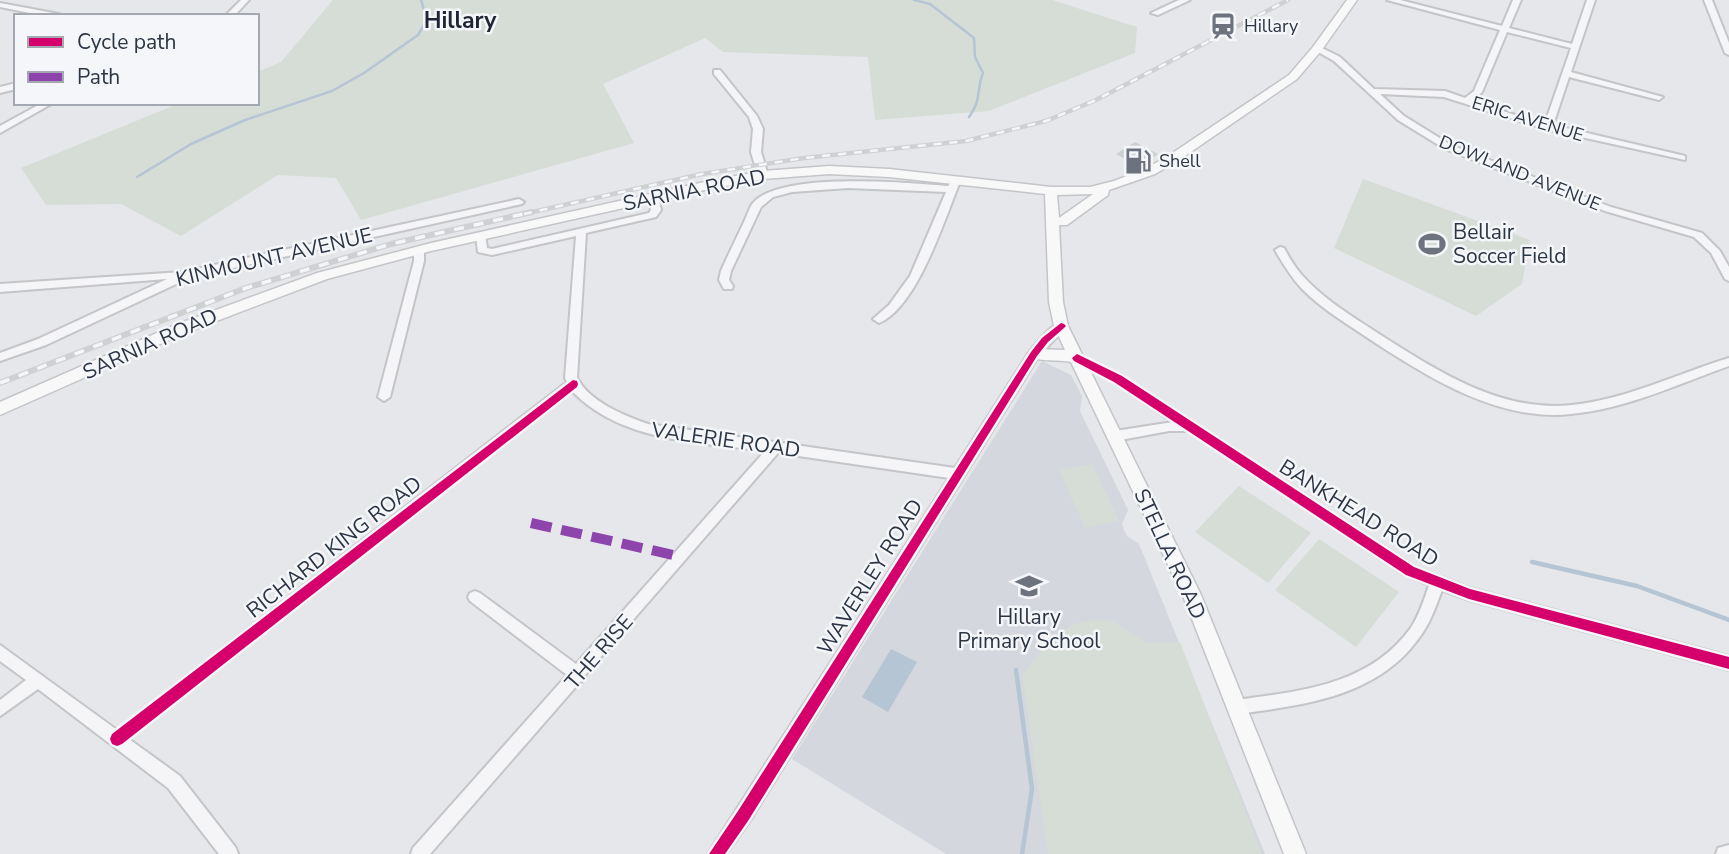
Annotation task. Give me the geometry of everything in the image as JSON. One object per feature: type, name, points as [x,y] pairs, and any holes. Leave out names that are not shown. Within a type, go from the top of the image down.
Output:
[{"type":"main road","name":"SARNIA ROAD","points":[[0,409],[245,303],[322,276],[419,250],[653,197],[763,175],[850,170],[953,185],[1056,191],[1090,191],[1118,184],[1152,171],[1175,157],[1282,84],[1304,66],[1352,0]]},
{"type":"main road","points":[[1062,222],[1093,198],[1118,184]]},
{"type":"main road","name":"STELLA ROAD","points":[[1054,254],[1062,222],[1056,191]]},
{"type":"main road","name":"STELLA ROAD","points":[[1056,191],[1056,302],[1062,326],[1192,595],[1296,854]]},
{"type":"main road","points":[[1034,354],[1056,353],[1077,358]]},
{"type":"street","points":[[231,14],[245,0]]},
{"type":"street","points":[[1155,13],[1186,0]]},
{"type":"street","points":[[1391,0],[1576,47]]},
{"type":"street","points":[[1467,101],[1478,92],[1517,0]]},
{"type":"street","points":[[1548,127],[1591,0]]},
{"type":"street","points":[[1708,0],[1729,53]]},
{"type":"street","points":[[0,5],[48,14]]},
{"type":"street","name":"DOWLAND AVENUE","points":[[1317,49],[1337,59],[1401,118],[1465,155],[1628,216],[1687,231],[1708,242],[1726,262],[1729,277]]},
{"type":"street","points":[[716,72],[753,116],[758,129],[756,152],[763,175]]},
{"type":"street","points":[[1567,74],[1659,97]]},
{"type":"street","name":"ERIC AVENUE","points":[[1372,91],[1434,92],[1548,127],[1682,158]]},
{"type":"street","points":[[0,130],[46,105]]},
{"type":"street","points":[[728,286],[724,280],[726,271],[757,205],[765,196],[800,187],[953,185],[911,282],[891,311],[879,319]]},
{"type":"street","points":[[481,236],[482,250],[492,252],[581,233],[652,215],[656,210],[653,197]]},
{"type":"street","name":"KINMOUNT AVENUE","points":[[0,356],[42,342],[186,275],[519,202]]},
{"type":"street","points":[[573,384],[570,372],[581,233]]},
{"type":"street","points":[[384,397],[419,261],[419,250]]},
{"type":"street","points":[[1280,250],[1293,274],[1337,312],[1429,371],[1476,393],[1503,402],[1537,409],[1568,410],[1606,404],[1729,362]]},
{"type":"street","points":[[0,288],[147,275],[186,275]]},
{"type":"street","name":"WAVERLEY ROAD","points":[[716,854],[743,816],[1034,354],[1045,340],[1062,326]]},
{"type":"street","name":"BANKHEAD ROAD","points":[[1077,358],[1118,379],[1390,559],[1437,583],[1524,610],[1729,663]]},
{"type":"street","name":"VALERIE ROAD","points":[[573,384],[617,417],[644,428],[958,474]]},
{"type":"street","name":"RICHARD KING ROAD","points":[[117,738],[573,384]]},
{"type":"street","points":[[1115,436],[1169,426],[1190,427]]},
{"type":"street","name":"THE RISE","points":[[419,854],[579,675],[776,447]]},
{"type":"street","points":[[1237,707],[1335,691],[1377,671],[1415,633],[1437,583]]},
{"type":"street","points":[[475,597],[579,675]]},
{"type":"street","points":[[0,652],[174,782],[230,854]]},
{"type":"street","points":[[0,709],[38,680]]},
{"type":"shaded area","points":[[333,0],[1052,0],[1137,27],[1135,53],[989,111],[875,120],[868,57],[723,52],[705,38],[603,84],[634,143],[361,220],[336,178],[278,175],[181,236],[121,204],[46,205],[21,168],[175,105],[259,105],[259,71],[281,62]]},
{"type":"shaded area","name":"Bellair Soccer Field","points":[[1363,179],[1530,240],[1522,284],[1476,316],[1334,248]]},
{"type":"shaded area","name":"Hillary Primary School","points":[[1042,361],[1071,375],[1082,396],[1080,411],[1128,510],[1122,524],[1124,530],[1127,536],[1139,544],[1265,854],[946,854],[792,759]]},
{"type":"shaded area","points":[[1092,464],[1119,521],[1085,528],[1059,470]]},
{"type":"shaded area","points":[[1239,486],[1311,533],[1268,583],[1195,532]]},
{"type":"shaded area","points":[[1319,539],[1399,592],[1356,647],[1275,590]]},
{"type":"shaded area","points":[[1103,619],[1114,622],[1146,643],[1180,642],[1262,854],[1048,854],[1022,675],[1055,636],[1074,625]]},
{"type":"water","points":[[891,649],[917,662],[888,712],[862,697]]},
{"type":"building","name":"Shell","points":[[1135,142],[1158,154],[1139,167],[1116,154]]},
{"type":"waterway","points":[[137,177],[191,144],[245,120],[332,91],[364,73],[418,35],[427,20],[421,0]]},
{"type":"waterway","points":[[914,0],[930,4],[974,38],[975,57],[983,73],[976,105],[969,117]]},
{"type":"waterway","points":[[1532,562],[1637,586],[1729,620]]},
{"type":"waterway","points":[[1016,670],[1032,789],[1022,854]]},
{"type":"railway","points":[[524,214],[702,174],[804,158],[966,141],[1046,121],[1096,100],[1288,0]]},
{"type":"railway","points":[[0,383],[246,288],[391,244],[532,212]]},
{"type":"marked path","points":[[531,523],[682,557]]},
{"type":"cycle path","points":[[716,854],[743,816],[1034,354],[1061,326]]},
{"type":"cycle path","points":[[1077,358],[1118,379],[1410,571],[1469,594],[1729,663]]},
{"type":"cycle path","points":[[117,739],[573,384]]},
{"type":"place","name":"Hillary","points":[[1223,26]]},
{"type":"place","name":"Shell","points":[[1138,161]]},
{"type":"place","name":"Bellair Soccer Field","points":[[1432,244]]},
{"type":"place","name":"Hillary Primary School","points":[[1029,586]]},
{"type":"district","name":"Hillary","points":[[460,20]]}]
